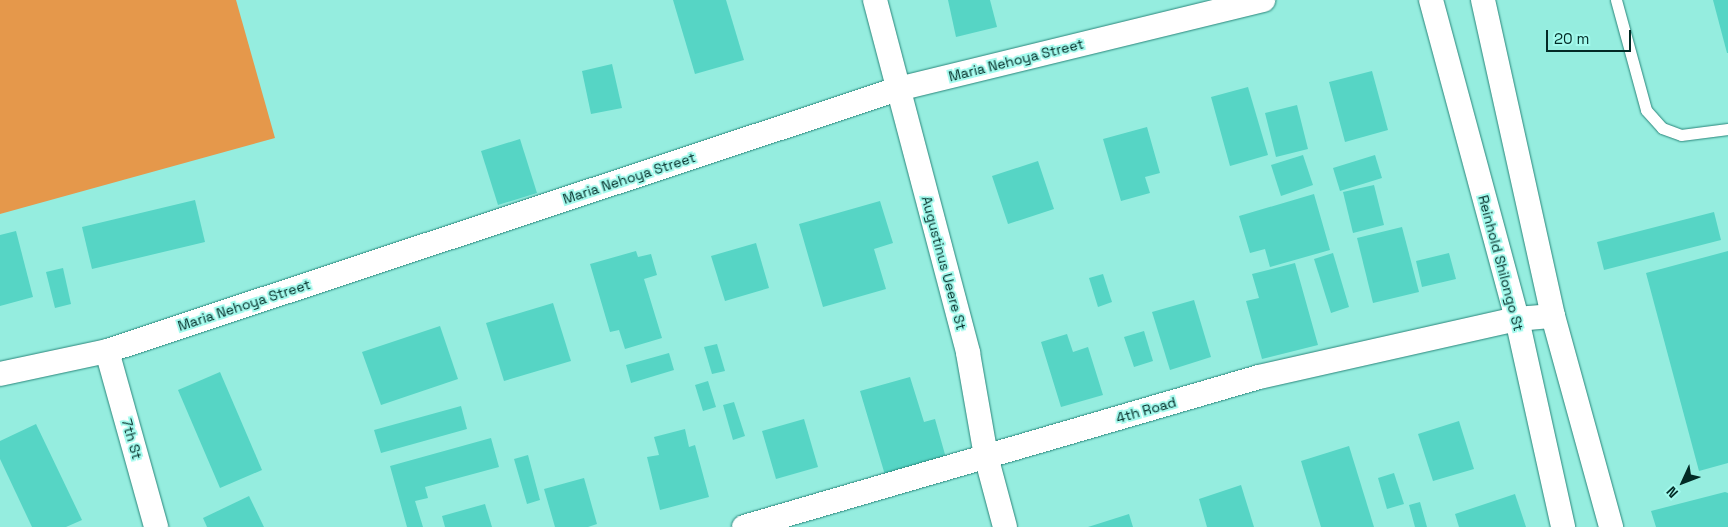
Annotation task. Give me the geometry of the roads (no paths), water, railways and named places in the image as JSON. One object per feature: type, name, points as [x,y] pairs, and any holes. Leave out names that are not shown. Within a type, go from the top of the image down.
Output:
[{"type":"street","name":"Augustinus Ueere St","points":[[875,0],[968,353],[986,456],[1005,527]]},
{"type":"street","name":"Maria Nehoya Street","points":[[0,374],[107,351],[898,89],[1263,0]]},
{"type":"street","name":"Reinhold Shilongo St","points":[[1431,0],[1517,319],[1563,527]]},
{"type":"street","points":[[1483,0],[1553,316],[1611,527]]},
{"type":"street","name":"4th Road","points":[[744,527],[1259,378],[1517,319],[1553,316]]},
{"type":"street","name":"7th St","points":[[107,351],[156,527]]},
{"type":"lane","points":[[1616,0],[1646,110],[1662,128],[1681,135],[1728,129]]}]
